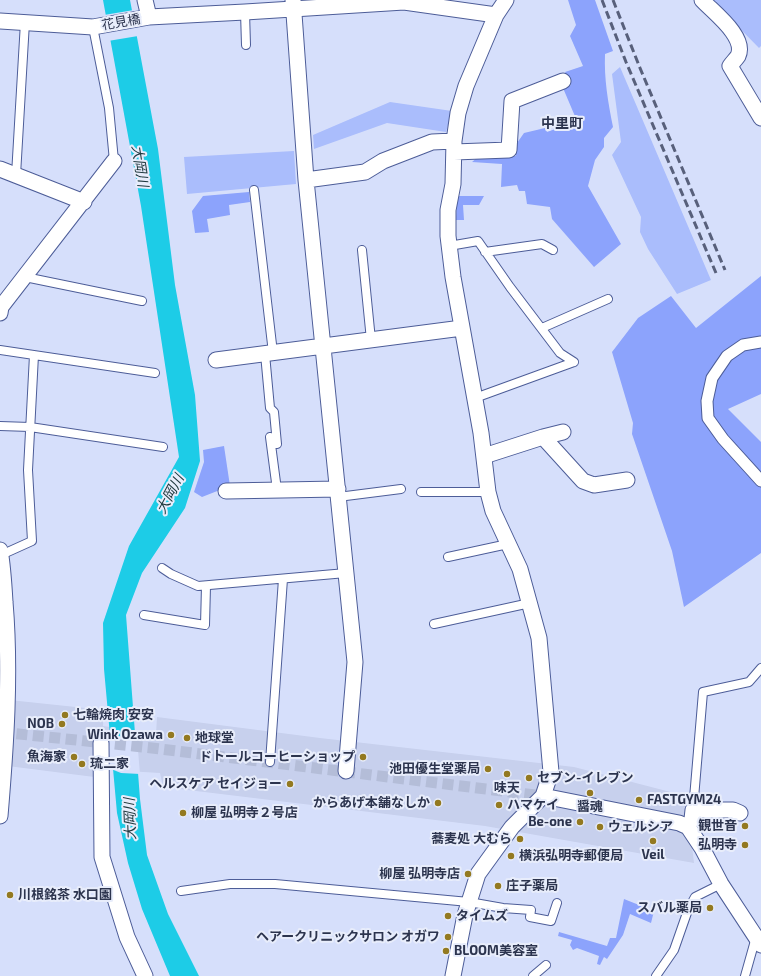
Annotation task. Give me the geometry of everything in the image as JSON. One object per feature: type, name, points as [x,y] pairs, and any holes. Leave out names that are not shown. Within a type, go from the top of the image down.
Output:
[{"type":"street","points":[[145,0],[149,17]]},
{"type":"street","points":[[453,976],[465,914],[478,874],[512,827],[543,796],[551,772],[539,638],[520,569],[493,511],[488,492],[481,433],[462,328],[448,236],[448,210],[453,184],[454,146],[458,113],[466,86],[496,16],[506,0]]},
{"type":"street","points":[[702,0],[731,28],[740,46],[738,55],[730,66],[761,118]]},
{"type":"street","name":"花見橋","points":[[0,21],[93,27],[149,17],[245,12],[294,5],[404,1],[496,16]]},
{"type":"street","points":[[294,5],[306,180],[355,662],[346,771]]},
{"type":"street","points":[[306,180],[364,172],[383,161],[432,142],[454,146],[509,150],[512,101],[564,81]]},
{"type":"street","points":[[0,313],[2,307],[24,277],[84,202],[114,161]]},
{"type":"street","points":[[0,169],[84,202]]},
{"type":"street","points":[[216,360],[462,328]]},
{"type":"street","points":[[761,342],[743,345],[727,356],[712,378],[707,401],[708,418],[723,439],[761,481]]},
{"type":"street","points":[[484,456],[563,432]]},
{"type":"street","points":[[543,437],[583,481],[594,485],[627,480]]},
{"type":"street","points":[[226,491],[277,490],[338,493]]},
{"type":"street","points":[[0,816],[7,733],[8,638],[1,558]]},
{"type":"street","points":[[101,742],[102,857],[127,937],[144,976]]},
{"type":"street","points":[[543,796],[679,823],[688,827],[702,848],[721,884],[758,941]]},
{"type":"street","points":[[688,827],[692,819],[692,810],[733,810],[740,813]]},
{"type":"lane","points":[[245,12],[246,45]]},
{"type":"lane","points":[[16,175],[25,22]]},
{"type":"lane","points":[[93,27],[109,108],[114,161]]},
{"type":"lane","points":[[254,190],[269,353],[270,408],[274,412],[277,444]]},
{"type":"lane","points":[[449,246],[478,241],[510,287],[560,353],[574,362],[475,398]]},
{"type":"lane","points":[[485,252],[542,244],[553,250]]},
{"type":"lane","points":[[362,250],[371,340]]},
{"type":"lane","points":[[24,277],[142,301]]},
{"type":"lane","points":[[542,328],[608,299]]},
{"type":"lane","points":[[0,350],[155,373]]},
{"type":"lane","points":[[1,558],[32,541],[28,470],[34,355]]},
{"type":"lane","points":[[0,426],[30,427],[163,447]]},
{"type":"lane","points":[[270,437],[277,490]]},
{"type":"lane","points":[[338,493],[401,489]]},
{"type":"lane","points":[[421,492],[488,492]]},
{"type":"lane","points":[[448,557],[508,544]]},
{"type":"lane","points":[[162,568],[171,574],[198,586],[346,573]]},
{"type":"lane","points":[[270,762],[283,578]]},
{"type":"lane","points":[[144,615],[205,625],[206,586]]},
{"type":"lane","points":[[434,624],[530,603]]},
{"type":"lane","points":[[692,810],[703,692],[749,682],[761,668]]},
{"type":"lane","points":[[181,891],[230,884],[275,884],[469,902],[503,908],[531,910],[530,917],[552,921],[557,903]]},
{"type":"lane","points":[[656,976],[674,950],[688,910],[696,897],[721,884]]},
{"type":"lane","points":[[745,976],[758,941]]},
{"type":"lane","points":[[534,976],[546,965]]},
{"type":"shaded area","points":[[568,0],[595,0],[613,51],[605,54],[605,72],[613,127],[604,138],[604,147],[595,160],[588,186],[621,244],[594,267],[552,219],[550,207],[527,204],[525,191],[519,191],[517,185],[501,187],[502,164],[472,162],[479,156],[516,156],[517,143],[524,133],[545,128],[547,132],[577,121],[563,88],[571,85],[565,72],[583,66],[570,36],[576,25]]},
{"type":"shaded area","points":[[712,0],[761,0],[761,46],[759,48]]},
{"type":"shaded area","points":[[620,67],[711,280],[677,294],[648,249],[640,232],[641,217],[612,155],[621,142],[612,74]]},
{"type":"shaded area","points":[[390,102],[452,111],[446,132],[387,123],[314,149],[313,135]]},
{"type":"shaded area","points":[[294,151],[296,184],[187,194],[184,157]]},
{"type":"shaded area","points":[[249,192],[250,202],[229,205],[230,215],[207,219],[209,232],[195,233],[192,211],[203,196]]},
{"type":"shaded area","points":[[457,196],[484,196],[479,205],[463,205],[464,220],[456,220]]},
{"type":"shaded area","points":[[761,276],[761,394],[728,409],[761,442],[761,553],[684,607],[672,551],[632,434],[633,423],[612,352],[638,318],[671,296],[696,328]]},
{"type":"shaded area","points":[[224,446],[230,486],[202,497],[194,492],[204,462],[203,450]]},
{"type":"shaded area","points":[[0,699],[104,710],[103,726],[156,734],[157,717],[320,738],[574,767],[686,796],[694,863],[485,826],[163,787],[160,773],[110,770],[110,779],[0,765]]},
{"type":"shaded area","points":[[624,899],[654,911],[651,923],[630,914],[623,935],[607,959],[604,957],[600,965],[597,964],[599,956],[577,948],[573,950],[570,945],[572,940],[558,936],[559,932],[607,946],[610,938],[616,938]]},
{"type":"water","name":"大岡川","points":[[103,0],[130,0],[158,149],[175,285],[195,395],[200,461],[185,508],[142,573],[126,615],[140,799],[147,855],[168,914],[199,976],[170,976],[142,909],[128,863],[117,813],[104,669],[103,623],[129,546],[179,457],[141,206]]},
{"type":"pier","points":[[134,10],[138,36],[108,41],[104,15]]},
{"type":"pier","points":[[108,735],[137,738],[140,774],[121,773],[111,769]]},
{"type":"tunnel","points":[[0,732],[152,748],[543,796]]},
{"type":"railway","points":[[602,0],[626,62],[716,273]]},
{"type":"railway","points":[[613,0],[725,270]]},
{"type":"place","name":"七輪焼肉 安安","points":[[65,715]]},
{"type":"place","name":"NOB","points":[[62,724]]},
{"type":"place","name":"Wink Ozawa","points":[[171,735]]},
{"type":"place","name":"地球堂","points":[[187,738]]},
{"type":"place","name":"魚海家","points":[[74,757]]},
{"type":"place","name":"ドトールコーヒーショップ","points":[[363,757]]},
{"type":"place","name":"琉二家","points":[[82,764]]},
{"type":"place","name":"池田優生堂薬局","points":[[488,769]]},
{"type":"place","name":"味天","points":[[507,774]]},
{"type":"place","name":"セブン-イレブン","points":[[529,778]]},
{"type":"place","name":"ヘルスケア セイジョー","points":[[290,784]]},
{"type":"place","name":"醤魂","points":[[590,793]]},
{"type":"place","name":"FASTGYM24","points":[[639,800]]},
{"type":"place","name":"からあげ本舗なしか","points":[[438,803]]},
{"type":"place","name":"ハマケイ","points":[[499,805]]},
{"type":"place","name":"柳屋 弘明寺２号店","points":[[183,813]]},
{"type":"place","name":"Be-one","points":[[580,822]]},
{"type":"place","name":"観世音","points":[[745,826]]},
{"type":"place","name":"ウェルシア","points":[[600,827]]},
{"type":"place","name":"蕎麦処 大むら","points":[[520,839]]},
{"type":"place","name":"Veil","points":[[653,841]]},
{"type":"place","name":"弘明寺","points":[[745,845]]},
{"type":"place","name":"横浜弘明寺郵便局","points":[[511,856]]},
{"type":"place","name":"柳屋 弘明寺店","points":[[468,874]]},
{"type":"place","name":"庄子薬局","points":[[498,886]]},
{"type":"place","name":"川根銘茶 水口園","points":[[10,895]]},
{"type":"place","name":"スバル薬局","points":[[710,908]]},
{"type":"place","name":"タイムズ","points":[[448,916]]},
{"type":"place","name":"ヘアークリニックサロン オガワ","points":[[448,937]]},
{"type":"place","name":"BLOOM美容室","points":[[446,951]]},
{"type":"district","name":"中里町","points":[[562,123]]}]
